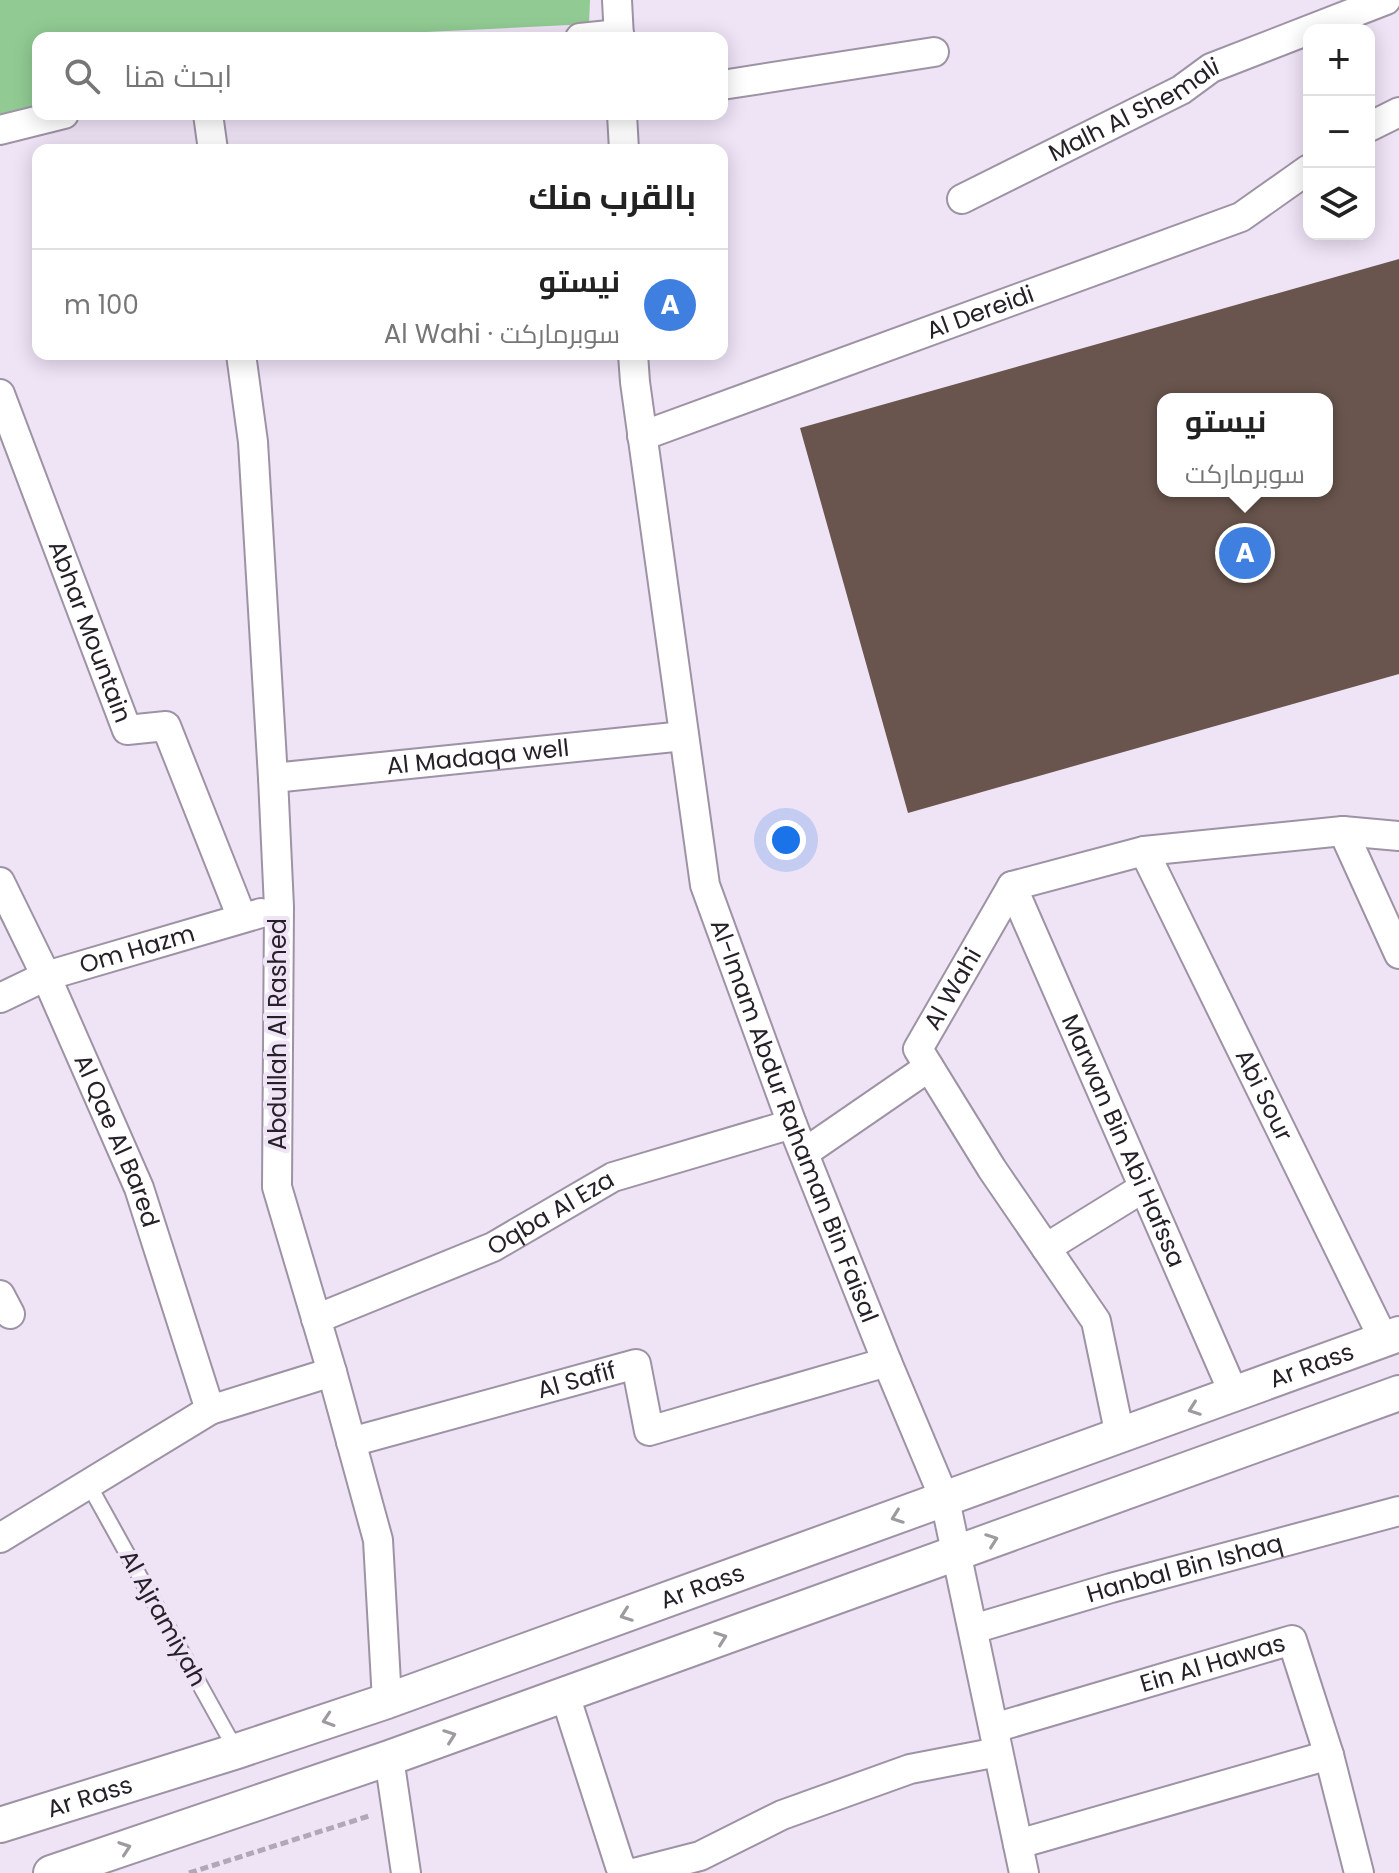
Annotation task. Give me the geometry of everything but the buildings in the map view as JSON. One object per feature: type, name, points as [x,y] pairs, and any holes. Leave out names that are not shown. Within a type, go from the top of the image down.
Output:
[{"type":"street","points":[[617,0],[619,32]]},
{"type":"street","name":"Malh Al Shemali","points":[[962,199],[1181,90],[1211,68],[1386,0]]},
{"type":"street","points":[[728,84],[934,52]]},
{"type":"street","points":[[1375,124],[1399,112]]},
{"type":"street","points":[[0,130],[40,120]]},
{"type":"street","points":[[209,120],[212,144]]},
{"type":"street","points":[[622,120],[624,144]]},
{"type":"street","name":"Al Dereidi","points":[[642,436],[1241,217],[1303,173]]},
{"type":"street","name":"Abdullah Al Rashed","points":[[242,360],[253,442],[279,907],[277,1187],[378,1540],[387,1701]]},
{"type":"street","name":"Al-Imam Abdur Rahaman Bin Faisal","points":[[633,360],[705,885],[792,1124],[945,1500],[1019,1865]]},
{"type":"street","name":"Abhar Mountain","points":[[0,394],[127,730],[166,726],[242,918]]},
{"type":"street","name":"Al Madaqa well","points":[[273,778],[684,736]]},
{"type":"street","points":[[1012,886],[1144,851],[1343,831],[1399,836]]},
{"type":"street","points":[[1343,831],[1399,954]]},
{"type":"street","name":"Abi Sour","points":[[1144,851],[1391,1337]]},
{"type":"street","name":"Al Qae Al Bared","points":[[0,882],[46,976],[139,1188],[210,1410]]},
{"type":"street","name":"Al Wahi","points":[[1012,886],[918,1049],[992,1169],[1096,1321],[1120,1436]]},
{"type":"street","name":"Marwan Bin Abi Hafssa","points":[[1012,886],[1234,1394]]},
{"type":"street","name":"Om Hazm","points":[[0,998],[46,976],[279,907]]},
{"type":"street","points":[[804,1153],[929,1067]]},
{"type":"street","name":"Oqba Al Eza","points":[[316,1319],[493,1247],[613,1177],[792,1124]]},
{"type":"street","points":[[1046,1248],[1143,1188]]},
{"type":"street","name":"Ar Rass","points":[[0,1825],[387,1701],[1391,1337]]},
{"type":"street","name":"Al Safif","points":[[351,1442],[636,1364],[649,1431],[887,1362]]},
{"type":"street","points":[[0,1538],[210,1410],[332,1372]]},
{"type":"street","points":[[51,1873],[389,1758],[1399,1393]]},
{"type":"street","name":"Hanbal Bin Ishaq","points":[[973,1629],[1111,1588],[1399,1511]]},
{"type":"street","name":"Ein Al Hawas","points":[[565,1695],[620,1866],[631,1873],[700,1856],[782,1815],[1292,1640],[1329,1755],[1359,1873]]},
{"type":"street","points":[[1019,1865],[1329,1755]]},
{"type":"street","points":[[389,1758],[406,1873]]},
{"type":"lane","name":"Al Ajramiyah","points":[[89,1485],[237,1751]]},
{"type":"path","points":[[189,1873],[397,1807]]},
{"type":"green space","points":[[0,0],[590,0],[589,24],[426,32],[32,32],[32,110],[0,115]]},
{"type":"place","name":"نيستو","points":[[1245,553]]}]
